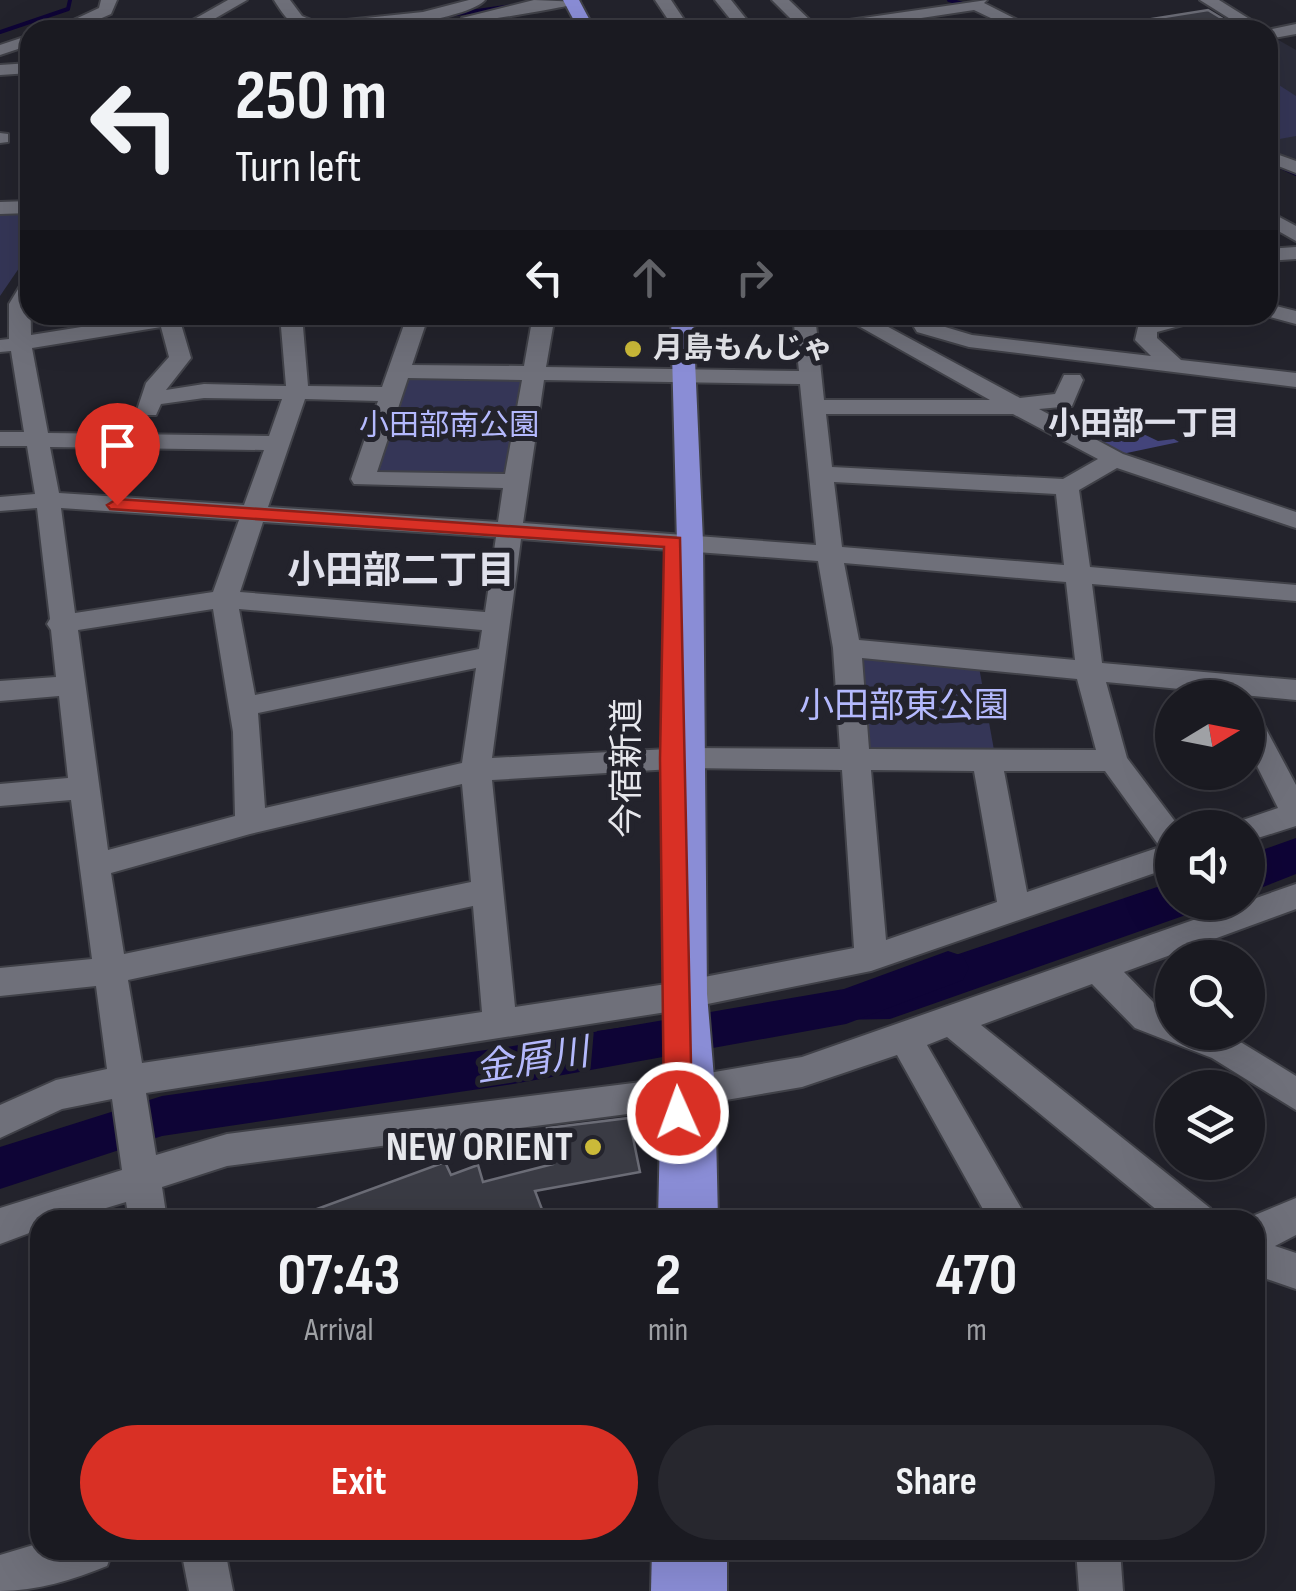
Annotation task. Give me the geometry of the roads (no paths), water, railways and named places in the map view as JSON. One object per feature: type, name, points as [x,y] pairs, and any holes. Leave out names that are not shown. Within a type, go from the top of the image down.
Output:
[{"type":"highway","name":"今宿新道","points":[[669,325],[677,376]]},
{"type":"highway","name":"今宿新道","points":[[681,325],[677,376],[682,542],[679,758],[688,1090],[698,1210]]},
{"type":"highway","name":"今宿新道","points":[[678,1210],[688,1090]]},
{"type":"highway","points":[[673,1591],[674,1560]]},
{"type":"highway","points":[[704,1560],[705,1591]]},
{"type":"street","points":[[84,20],[106,11],[110,0]]},
{"type":"street","points":[[201,20],[238,0]]},
{"type":"street","points":[[282,0],[292,16],[302,20]]},
{"type":"street","points":[[398,20],[472,6],[477,0]]},
{"type":"street","points":[[723,0],[738,20]]},
{"type":"street","points":[[780,0],[801,20]]},
{"type":"street","points":[[863,0],[882,20]]},
{"type":"street","points":[[1208,0],[1243,20]]},
{"type":"street","points":[[492,20],[578,1]]},
{"type":"street","points":[[906,20],[974,4],[1008,20]]},
{"type":"street","points":[[292,16],[366,5]]},
{"type":"street","points":[[939,11],[952,20]]},
{"type":"street","points":[[1280,254],[1296,272]]},
{"type":"street","points":[[20,302],[10,344],[48,500],[60,624],[147,1210]]},
{"type":"street","points":[[10,344],[107,325]]},
{"type":"street","points":[[138,440],[156,383],[180,358],[171,325]]},
{"type":"street","points":[[250,823],[242,708],[224,598],[298,390],[292,325]]},
{"type":"street","points":[[415,325],[363,479],[516,481]]},
{"type":"street","points":[[500,1024],[476,770],[516,481],[542,325]]},
{"type":"street","points":[[805,325],[830,556],[847,648],[871,958]]},
{"type":"street","points":[[869,325],[1115,459],[1296,520]]},
{"type":"street","points":[[892,337],[932,325]]},
{"type":"street","points":[[1159,325],[1147,328],[1146,340],[1174,365]]},
{"type":"street","points":[[925,327],[969,342],[1296,380]]},
{"type":"street","points":[[152,399],[204,391],[298,390],[534,373],[811,378]]},
{"type":"street","points":[[814,407],[1019,408],[1030,402],[1064,400],[1072,380]]},
{"type":"street","points":[[0,439],[278,443]]},
{"type":"street","points":[[822,474],[1067,487],[1115,459]]},
{"type":"street","points":[[1067,487],[1090,674],[1114,761],[1155,817]]},
{"type":"street","points":[[0,504],[48,500],[509,530],[1296,593]]},
{"type":"street","points":[[60,624],[224,598],[496,622]]},
{"type":"street","points":[[847,648],[1155,682]]},
{"type":"street","points":[[242,708],[491,656]]},
{"type":"street","points":[[0,691],[69,686]]},
{"type":"street","points":[[1265,690],[1296,690]]},
{"type":"street","points":[[1265,753],[1296,814],[1265,824]]},
{"type":"street","points":[[94,866],[250,823],[476,770],[679,758],[1114,761]]},
{"type":"street","points":[[987,761],[1014,910]]},
{"type":"street","points":[[0,795],[83,788]]},
{"type":"street","points":[[0,1100],[56,1095],[685,997],[871,958],[1155,861]]},
{"type":"street","points":[[0,982],[109,970],[487,891]]},
{"type":"street","points":[[45,1210],[227,1150],[802,1072],[1296,896]]},
{"type":"street","points":[[1098,968],[1147,1018],[1155,1021]]},
{"type":"street","points":[[950,1021],[1186,1210]]},
{"type":"street","points":[[905,1038],[1003,1210]]},
{"type":"street","points":[[1227,1050],[1296,1095]]},
{"type":"street","points":[[0,1122],[56,1095]]},
{"type":"street","points":[[0,1226],[30,1215]]},
{"type":"street","points":[[1265,1231],[1296,1215]]},
{"type":"street","points":[[1265,1261],[1296,1271]]},
{"type":"street","points":[[0,1576],[56,1560]]},
{"type":"street","points":[[205,1560],[211,1591]]},
{"type":"street","points":[[1099,1560],[1101,1591]]},
{"type":"waterway","points":[[35,20],[68,9],[70,0]]},
{"type":"waterway","points":[[949,0],[967,5]]},
{"type":"waterway","points":[[442,16],[518,5]]},
{"type":"waterway","points":[[0,32],[20,25]]},
{"type":"waterway","points":[[1278,166],[1296,174]]},
{"type":"waterway","name":"金屑川","points":[[0,1168],[162,1116],[513,1065],[846,1006],[948,968]]},
{"type":"place","name":"月島もんじゃ","points":[[633,349]]},
{"type":"place","name":"NEW ORIENT","points":[[593,1147]]},
{"type":"district","name":"小田部一丁目","points":[[1144,424]]},
{"type":"district","name":"小田部二丁目","points":[[401,571]]},
{"type":"park label","name":"小田部南公園","points":[[449,426]]},
{"type":"park label","name":"小田部東公園","points":[[904,706]]}]
